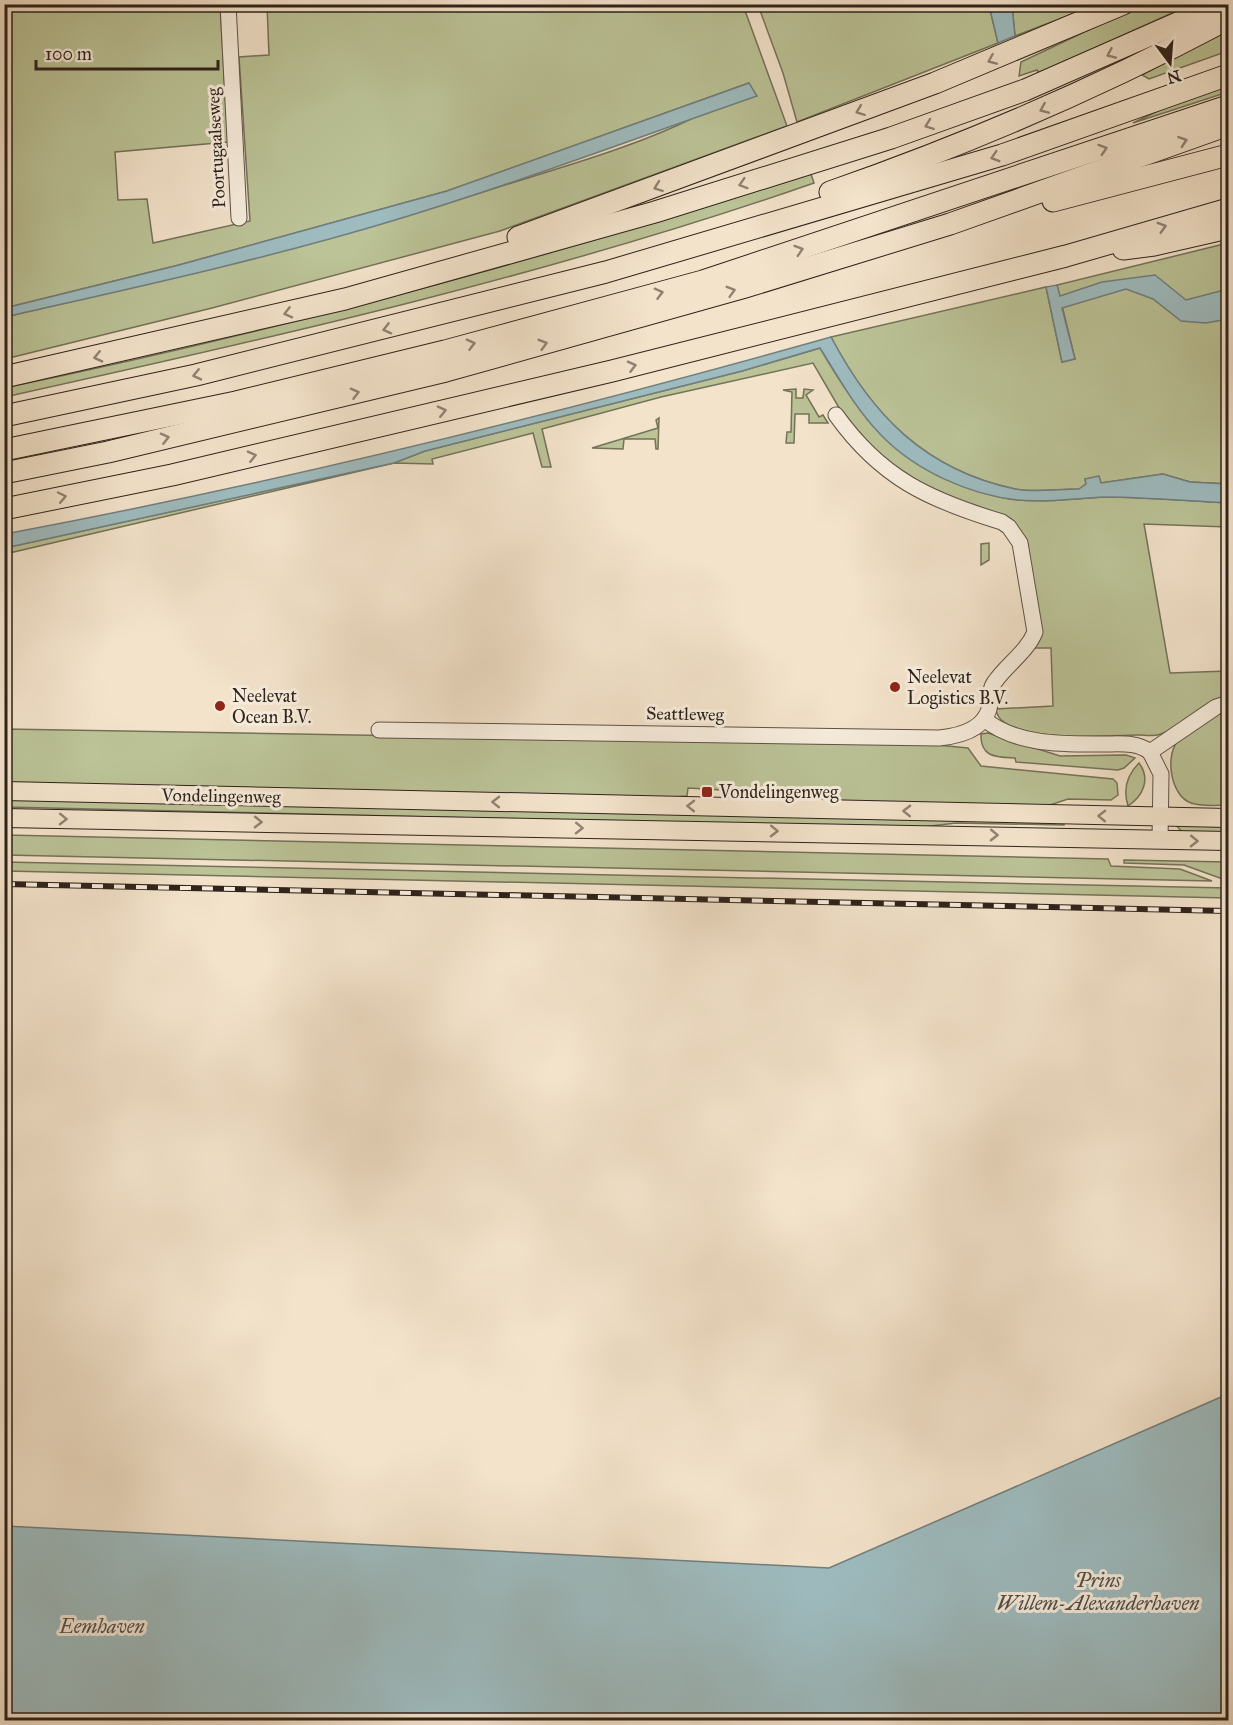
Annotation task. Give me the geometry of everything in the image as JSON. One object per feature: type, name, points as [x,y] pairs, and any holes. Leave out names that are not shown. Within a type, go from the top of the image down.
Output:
[{"type":"highway","points":[[345,298],[660,187],[934,84],[1123,4]]},
{"type":"highway","points":[[4,377],[345,298],[655,212],[891,138],[1057,78],[1221,4]]},
{"type":"highway","points":[[606,273],[962,143],[1060,102],[1149,61],[1228,19]]},
{"type":"highway","points":[[4,416],[196,375],[606,273],[1002,155],[1228,75]]},
{"type":"highway","points":[[4,450],[271,394],[445,351],[703,281],[1228,106]]},
{"type":"highway","points":[[4,473],[108,452],[446,371],[742,288],[950,224],[1228,125]]},
{"type":"highway","points":[[950,224],[1051,201],[1228,155]]},
{"type":"highway","points":[[4,509],[172,475],[386,425],[1053,259],[1228,209]]},
{"type":"highway","points":[[1053,259],[1154,245],[1228,228]]},
{"type":"main road","name":"Vondelingenweg","points":[[4,791],[1228,818]]},
{"type":"main road","name":"Vondelingenweg","points":[[4,818],[1228,842]]},
{"type":"street","name":"Poortugaalseweg","points":[[228,4],[239,218]]},
{"type":"street","points":[[836,415],[861,447],[888,471],[930,497],[1002,522],[1009,527],[1020,543],[1035,632],[1031,641],[992,685],[989,711],[984,719],[1008,733],[1040,741],[1132,744],[1150,752],[1161,774],[1160,840]]},
{"type":"street","points":[[1150,752],[1216,707],[1228,703]]},
{"type":"street","name":"Seattleweg","points":[[379,730],[939,738],[970,731],[984,719]]},
{"type":"green space","points":[[1015,4],[1096,5],[1015,36],[1012,6]]},
{"type":"green space","points":[[5,5],[220,5],[228,142],[115,152],[118,200],[147,199],[153,243],[250,221],[239,57],[269,55],[267,5],[743,5],[787,126],[500,231],[212,308],[5,359],[5,317],[307,243],[565,167],[671,128],[709,109],[749,83],[447,191],[179,265],[5,308]]},
{"type":"green space","points":[[758,5],[989,5],[998,43],[797,122],[783,73]]},
{"type":"green space","points":[[1141,5],[1190,5],[1039,73],[1037,70],[1019,76],[1021,62]]},
{"type":"green space","points":[[1228,29],[1228,51],[1149,79],[1142,75]]},
{"type":"green space","points":[[1228,81],[1228,92],[1133,123],[1197,92]]},
{"type":"green space","points":[[811,174],[814,183],[614,247],[514,275],[311,327],[5,397],[4,388],[208,343],[410,292],[612,235]]},
{"type":"green space","points":[[1228,243],[1228,484],[1190,482],[1163,474],[1101,483],[1099,477],[1085,479],[1086,484],[1079,489],[1031,491],[983,480],[954,468],[928,453],[905,435],[864,391],[831,337],[1046,287],[1062,362],[1075,359],[1057,285]]},
{"type":"green space","points":[[820,348],[861,411],[876,428],[912,459],[933,472],[964,486],[1002,498],[1029,501],[1105,497],[1228,503],[1228,527],[1144,524],[1170,673],[1228,671],[1228,696],[1210,702],[1170,730],[1155,735],[1059,736],[1016,728],[1002,720],[996,709],[1053,706],[1051,648],[1033,648],[1023,537],[1015,524],[933,491],[876,453],[838,406],[813,363],[661,397],[542,429],[551,467],[542,467],[533,433],[432,459],[433,464],[394,463],[425,451],[742,371]]},
{"type":"green space","points":[[796,389],[796,398],[803,398],[804,389],[813,390],[806,395],[819,417],[823,415],[828,423],[809,423],[809,414],[795,414],[794,443],[786,443],[787,432],[791,432],[792,392],[783,390]]},
{"type":"green space","points":[[659,418],[658,449],[656,449],[655,439],[624,439],[623,449],[592,448],[658,428],[656,420]]},
{"type":"green space","points":[[394,463],[5,554],[4,548]]},
{"type":"green space","points":[[989,543],[989,560],[981,565],[981,544]]},
{"type":"green space","points":[[1228,710],[1228,805],[1191,803],[1179,793],[1172,776],[1173,749],[1177,742],[1194,727]]},
{"type":"green space","points":[[5,729],[937,745],[968,748],[981,766],[1113,779],[1117,783],[1118,795],[1111,800],[1068,799],[1044,807],[784,801],[740,794],[740,791],[688,788],[687,796],[657,798],[5,784]]},
{"type":"green space","points":[[988,733],[1060,756],[1126,755],[1135,758],[1124,768],[1118,770],[1016,762],[1015,758],[991,755],[983,748],[981,734]]},
{"type":"green space","points":[[1139,763],[1143,769],[1144,787],[1138,797],[1128,806],[1127,783]]},
{"type":"green space","points":[[5,798],[1064,822],[1064,825],[956,823],[914,828],[5,807]]},
{"type":"green space","points":[[1175,824],[1228,825],[1228,834],[1182,832]]},
{"type":"green space","points":[[5,835],[1108,859],[1111,866],[1180,869],[1212,881],[5,855]]},
{"type":"green space","points":[[1124,860],[1228,862],[1228,881],[1184,865],[1124,863]]},
{"type":"green space","points":[[4,862],[1228,888],[1228,898],[5,871]]},
{"type":"water","points":[[989,5],[1015,5],[1012,6],[1015,36],[998,43]]},
{"type":"water","points":[[749,83],[757,96],[519,180],[423,211],[237,263],[5,317],[5,308],[179,265],[447,191]]},
{"type":"water","points":[[1155,275],[1186,300],[1228,289],[1228,319],[1206,323],[1181,321],[1153,299],[1126,289],[1062,308],[1075,359],[1062,362],[1046,287],[1057,285],[1060,296],[1102,282]]},
{"type":"water","points":[[831,337],[864,391],[884,414],[928,453],[954,468],[983,480],[1031,491],[1079,489],[1086,484],[1085,479],[1099,476],[1101,483],[1163,474],[1190,482],[1228,484],[1228,503],[1105,497],[1029,501],[981,493],[943,479],[909,459],[880,434],[855,403],[820,348],[742,371],[425,451],[394,463],[5,548],[5,534],[213,492],[420,445],[626,393]]},
{"type":"water","name":"Prins Willem-Alexanderhaven","points":[[1228,1394],[1228,1720],[5,1720],[5,1526],[829,1568]]},
{"type":"railway","points":[[4,884],[1228,911]]},
{"type":"place","name":"Neelevat Logistics B.V.","points":[[895,687]]},
{"type":"place","name":"Neelevat Ocean B.V.","points":[[220,706]]},
{"type":"place","name":"Vondelingenweg","points":[[707,792]]},
{"type":"water label","name":"Eemhaven","points":[[102,1626]]}]
